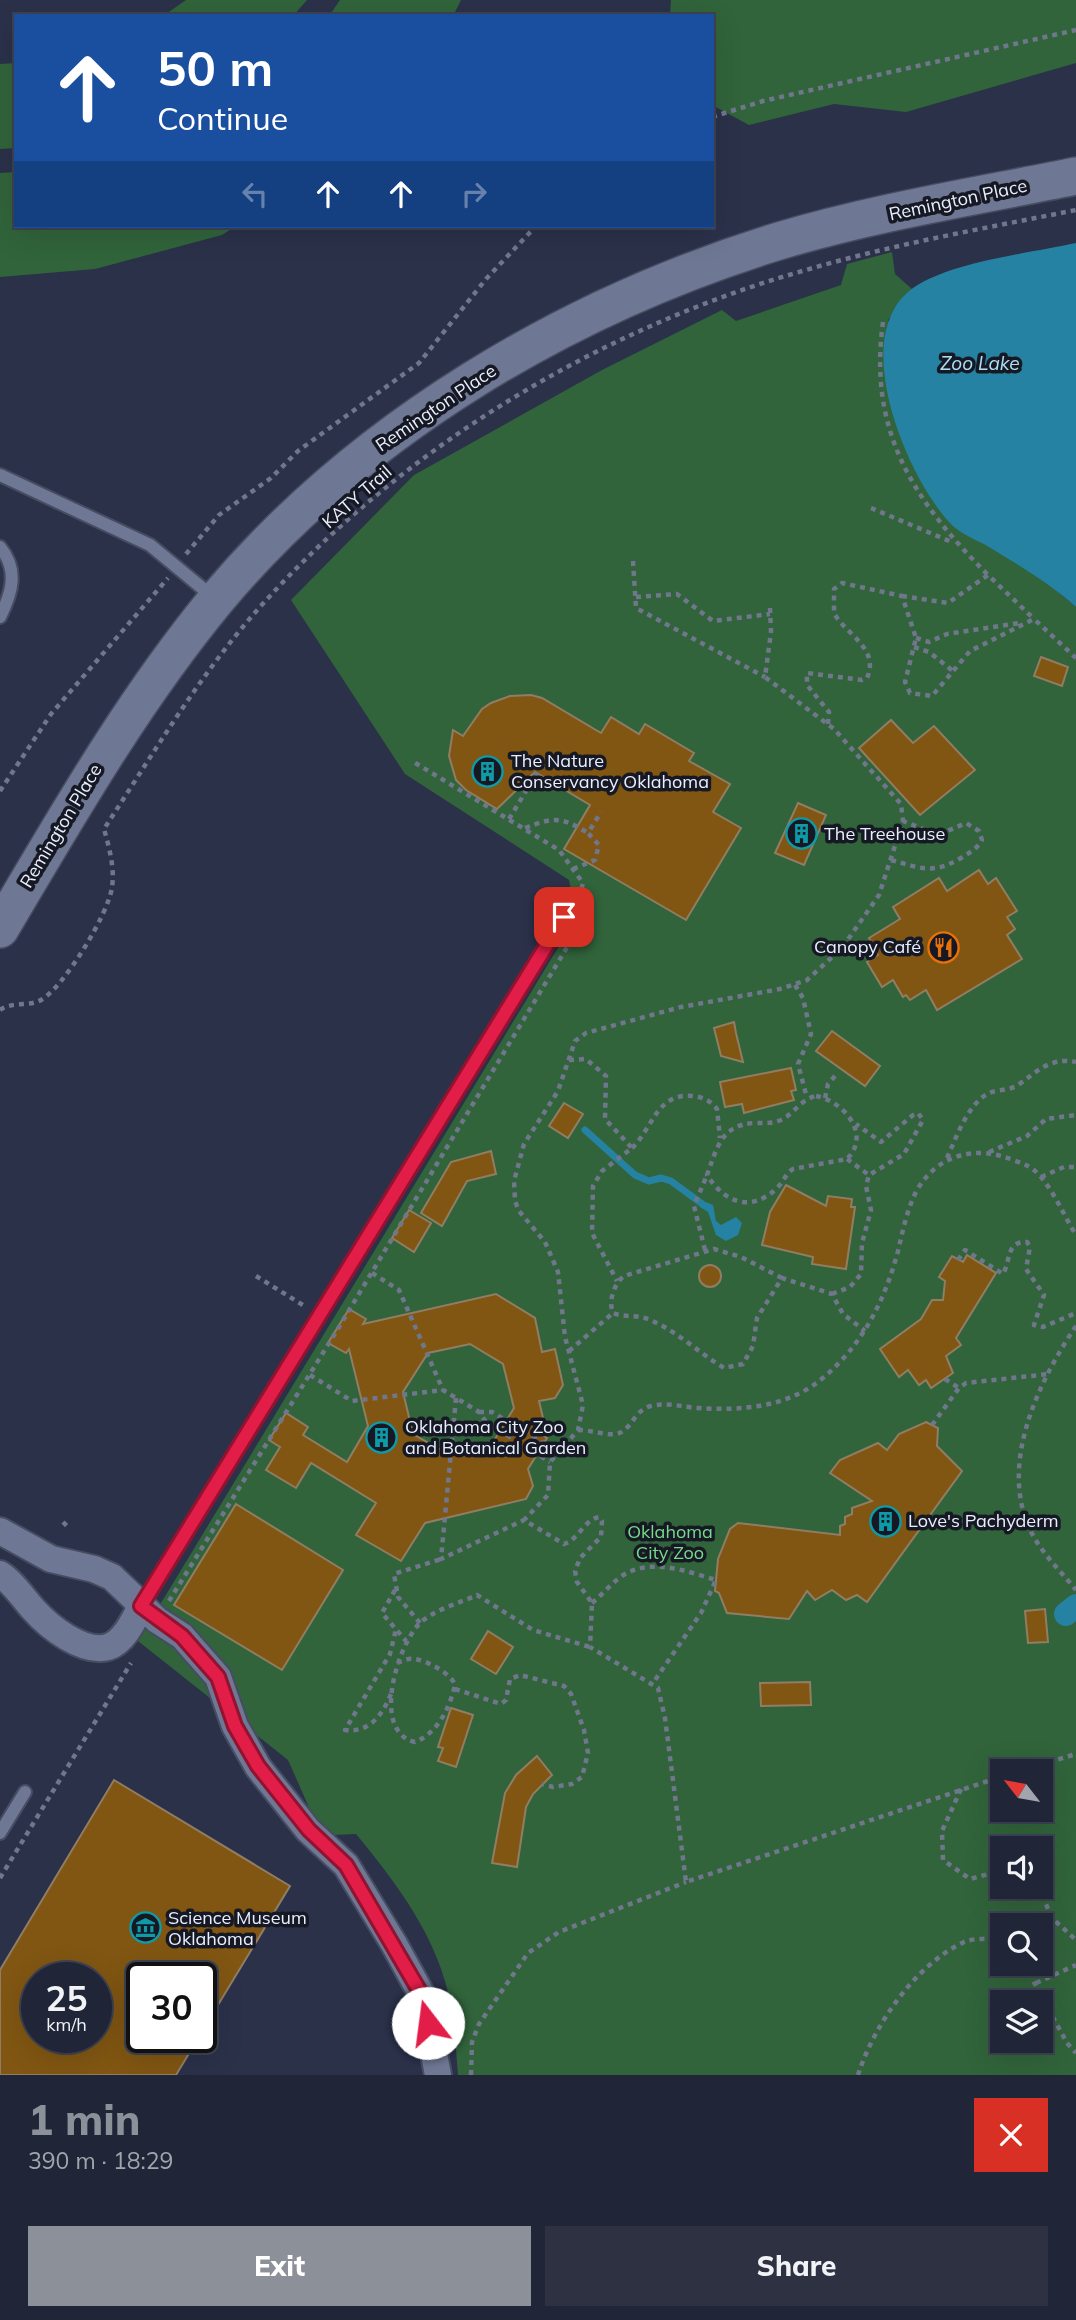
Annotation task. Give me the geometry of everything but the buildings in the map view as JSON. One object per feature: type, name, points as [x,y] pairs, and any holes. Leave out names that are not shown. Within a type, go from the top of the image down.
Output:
[{"type":"main road","name":"Remington Place","points":[[0,929],[103,755],[157,676],[216,600],[255,557],[359,462],[433,406],[520,352],[677,277],[781,240],[882,215],[1076,176]]},
{"type":"street","points":[[0,1531],[51,1559],[94,1569],[112,1577],[149,1613],[182,1636],[218,1677],[235,1726],[258,1766],[309,1830],[346,1865],[423,1997],[439,2075]]},
{"type":"street","points":[[0,1574],[36,1612],[67,1636],[90,1648],[109,1647],[149,1613]]},
{"type":"lane","points":[[0,475],[150,545],[216,600]]},
{"type":"lane","points":[[0,547],[11,564],[13,576],[12,589],[0,617]]},
{"type":"lane","points":[[149,1613],[318,1315],[564,917]]},
{"type":"lane","points":[[0,1833],[25,1791]]},
{"type":"path","points":[[714,116],[763,101],[1076,30]]},
{"type":"path","name":"KATY Trail","points":[[0,1010],[40,1001],[54,989],[74,960],[106,908],[113,887],[111,856],[104,829],[211,670],[269,598],[334,534],[426,456],[542,379],[635,330],[805,270],[1076,210]]},
{"type":"path","points":[[193,545],[219,514],[271,478],[298,451],[419,363],[486,279],[534,228]]},
{"type":"path","points":[[883,322],[878,361],[882,404],[899,461],[956,544],[1031,621],[1076,658]]},
{"type":"path","points":[[871,508],[956,544]]},
{"type":"path","points":[[420,1623],[401,1602],[394,1574],[441,1559],[524,1520],[548,1495],[552,1475],[550,1462],[578,1430],[583,1405],[569,1352],[555,1263],[545,1242],[519,1211],[515,1201],[514,1181],[524,1144],[558,1091],[575,1041],[586,1033],[681,1007],[795,985],[819,972],[861,925],[879,895],[903,821],[898,798],[828,724],[765,677],[636,608],[633,561]]},
{"type":"path","points":[[828,724],[829,712],[807,685],[807,673],[862,680],[867,678],[870,671],[867,651],[834,613],[832,605],[836,586],[846,582],[902,596],[948,603],[988,576]]},
{"type":"path","points":[[0,791],[51,714],[159,590]]},
{"type":"path","points":[[636,597],[677,594],[713,621],[770,611],[771,632],[765,677]]},
{"type":"path","points":[[902,596],[916,638],[905,682],[910,693],[932,696],[976,646],[1031,621]]},
{"type":"path","points":[[916,638],[929,642],[943,635],[1031,621]]},
{"type":"path","points":[[914,648],[929,652],[953,671]]},
{"type":"path","points":[[509,819],[537,773]]},
{"type":"path","points":[[588,833],[601,811]]},
{"type":"path","points":[[524,829],[551,819],[561,819],[588,833],[600,850],[595,860],[572,869]]},
{"type":"path","points":[[891,860],[928,870],[942,869],[975,849],[982,840],[979,831],[966,823],[938,835],[903,821]]},
{"type":"path","points":[[795,985],[810,1023],[810,1041],[798,1065],[800,1082],[807,1098]]},
{"type":"path","points":[[568,1060],[586,1059],[606,1076],[605,1119],[632,1148]]},
{"type":"path","points":[[578,1430],[618,1433],[642,1408],[663,1404],[706,1408],[782,1401],[808,1390],[825,1377],[865,1331],[889,1284],[907,1216],[918,1189],[947,1159],[971,1113],[988,1093],[1017,1086],[1028,1076],[1053,1062],[1076,1062]]},
{"type":"path","points":[[825,1098],[828,1084],[835,1076]]},
{"type":"path","points":[[617,1281],[596,1243],[591,1226],[593,1186],[602,1171],[632,1148],[666,1101],[685,1095],[704,1098],[717,1109],[720,1138],[694,1206],[705,1250]]},
{"type":"path","points":[[613,1313],[610,1306],[617,1281],[629,1273],[705,1250],[729,1252],[782,1278],[832,1294],[850,1287],[861,1274],[862,1243],[872,1210],[866,1186],[869,1175],[904,1154],[922,1117],[913,1115],[881,1142],[852,1121],[833,1100],[807,1098],[784,1118],[769,1124],[738,1126],[720,1138]]},
{"type":"path","points":[[988,1153],[1027,1136],[1046,1119],[1076,1115]]},
{"type":"path","points":[[846,1159],[856,1138],[852,1121]]},
{"type":"path","points":[[947,1159],[968,1153],[988,1153],[1030,1167],[1041,1177],[1076,1235]]},
{"type":"path","points":[[708,1175],[720,1194],[730,1200],[753,1201],[777,1188],[793,1169],[846,1159],[869,1175]]},
{"type":"path","points":[[1041,1177],[1064,1167],[1076,1167]]},
{"type":"path","points":[[958,1260],[965,1250],[1003,1274],[1011,1249],[1016,1243],[1027,1242],[1030,1247],[1026,1269],[1044,1296],[1034,1325],[1044,1327],[1076,1312]]},
{"type":"path","points":[[372,1273],[399,1290],[443,1390],[479,1412],[486,1422],[550,1462]]},
{"type":"path","points":[[256,1276],[339,1327]]},
{"type":"path","points":[[569,1352],[613,1313],[647,1318],[724,1367],[735,1368],[743,1364],[748,1356],[753,1346],[757,1318],[782,1278]]},
{"type":"path","points":[[832,1294],[843,1314],[865,1331]]},
{"type":"path","points":[[1076,1326],[1049,1374],[1023,1441],[1018,1470],[1023,1510],[1028,1525],[1076,1590]]},
{"type":"path","points":[[932,1425],[959,1388],[973,1381],[1049,1374]]},
{"type":"path","points":[[0,1878],[149,1613],[310,1375],[352,1401],[443,1390]]},
{"type":"path","points":[[945,1379],[959,1388]]},
{"type":"path","points":[[441,1559],[456,1398]]},
{"type":"path","points":[[479,1412],[492,1412],[557,1451]]},
{"type":"path","points":[[524,1520],[564,1544],[579,1534],[591,1519],[601,1519],[601,1537],[580,1558],[575,1571],[577,1582],[592,1603],[590,1647]]},
{"type":"path","points":[[592,1603],[624,1574],[646,1567],[676,1569],[716,1580],[701,1613],[653,1683]]},
{"type":"path","points":[[396,1590],[382,1613],[407,1642]]},
{"type":"path","points":[[396,1629],[390,1654],[345,1730],[354,1731],[372,1723],[385,1708],[397,1663],[420,1623],[478,1595],[533,1630],[590,1647],[653,1683],[659,1692],[665,1718],[686,1882]]},
{"type":"path","points":[[391,1693],[400,1732],[408,1740],[415,1742],[432,1731],[449,1706],[454,1689],[454,1679],[422,1661],[409,1658],[397,1663]]},
{"type":"path","points":[[454,1689],[501,1704],[506,1700],[510,1679],[516,1675],[560,1684],[573,1700],[584,1730],[588,1753],[586,1770],[572,1784],[553,1787],[542,1784]]},
{"type":"path","points":[[1054,1761],[1076,1754]]},
{"type":"path","points":[[471,2075],[472,2042],[479,2024],[528,1953],[559,1932],[686,1882],[990,1780]]},
{"type":"path","points":[[962,1789],[942,1831],[943,1860],[970,1879],[990,1874]]},
{"type":"path","points":[[1044,1899],[1052,1918],[1076,1940]]},
{"type":"path","points":[[858,2075],[873,2039],[933,1962],[966,1941],[990,1939]]},
{"type":"path","points":[[1036,1983],[1076,1965]]},
{"type":"path","points":[[1032,1976],[1067,2043],[1076,2053]]},
{"type":"green space","points":[[186,0],[307,0],[295,14],[166,14]]},
{"type":"green space","points":[[340,0],[461,0],[454,14],[330,14]]},
{"type":"green space","points":[[671,0],[1076,0],[1076,63],[906,112],[834,104],[749,125],[714,106],[714,14],[670,14]]},
{"type":"green space","points":[[14,63],[14,148],[0,149],[0,64]]},
{"type":"green space","points":[[14,172],[14,228],[233,228],[222,235],[95,269],[0,277],[0,173]]},
{"type":"green space","name":"Oklahoma City Zoo","points":[[892,252],[895,274],[912,289],[888,320],[1048,583],[1076,607],[1076,2075],[458,2075],[451,2006],[437,1958],[415,1914],[387,1873],[356,1834],[333,1835],[315,1821],[288,1760],[138,1641],[576,918],[569,880],[405,774],[291,600],[414,475],[602,370],[722,310],[736,321],[841,285],[847,264]]},
{"type":"water","name":"Zoo Lake","points":[[1076,243],[1076,607],[1034,575],[962,533],[949,522],[932,500],[901,440],[890,405],[884,370],[885,338],[894,310],[913,288],[948,271],[969,265]]},
{"type":"water","points":[[701,1200],[713,1205],[716,1221],[721,1225],[736,1217],[742,1223],[738,1235],[726,1241],[716,1235],[708,1212],[700,1207]]},
{"type":"waterway","points":[[585,1130],[635,1175],[649,1181],[661,1178],[671,1181],[701,1203]]},
{"type":"waterway","points":[[1066,1614],[1076,1606]]},
{"type":"place","name":"The Nature Conservancy Oklahoma","points":[[488,771]]},
{"type":"place","name":"The Treehouse","points":[[801,834]]},
{"type":"place","name":"Canopy Café","points":[[944,947]]},
{"type":"place","name":"Oklahoma City Zoo and Botanical Garden","points":[[382,1437]]},
{"type":"place","name":"Love's Pachyderm","points":[[885,1521]]},
{"type":"place","name":"Science Museum Oklahoma","points":[[145,1928]]},
{"type":"route","points":[[428,2023],[423,1997],[346,1865],[309,1830],[258,1766],[235,1726],[218,1677],[182,1636],[141,1606],[564,917]]}]
